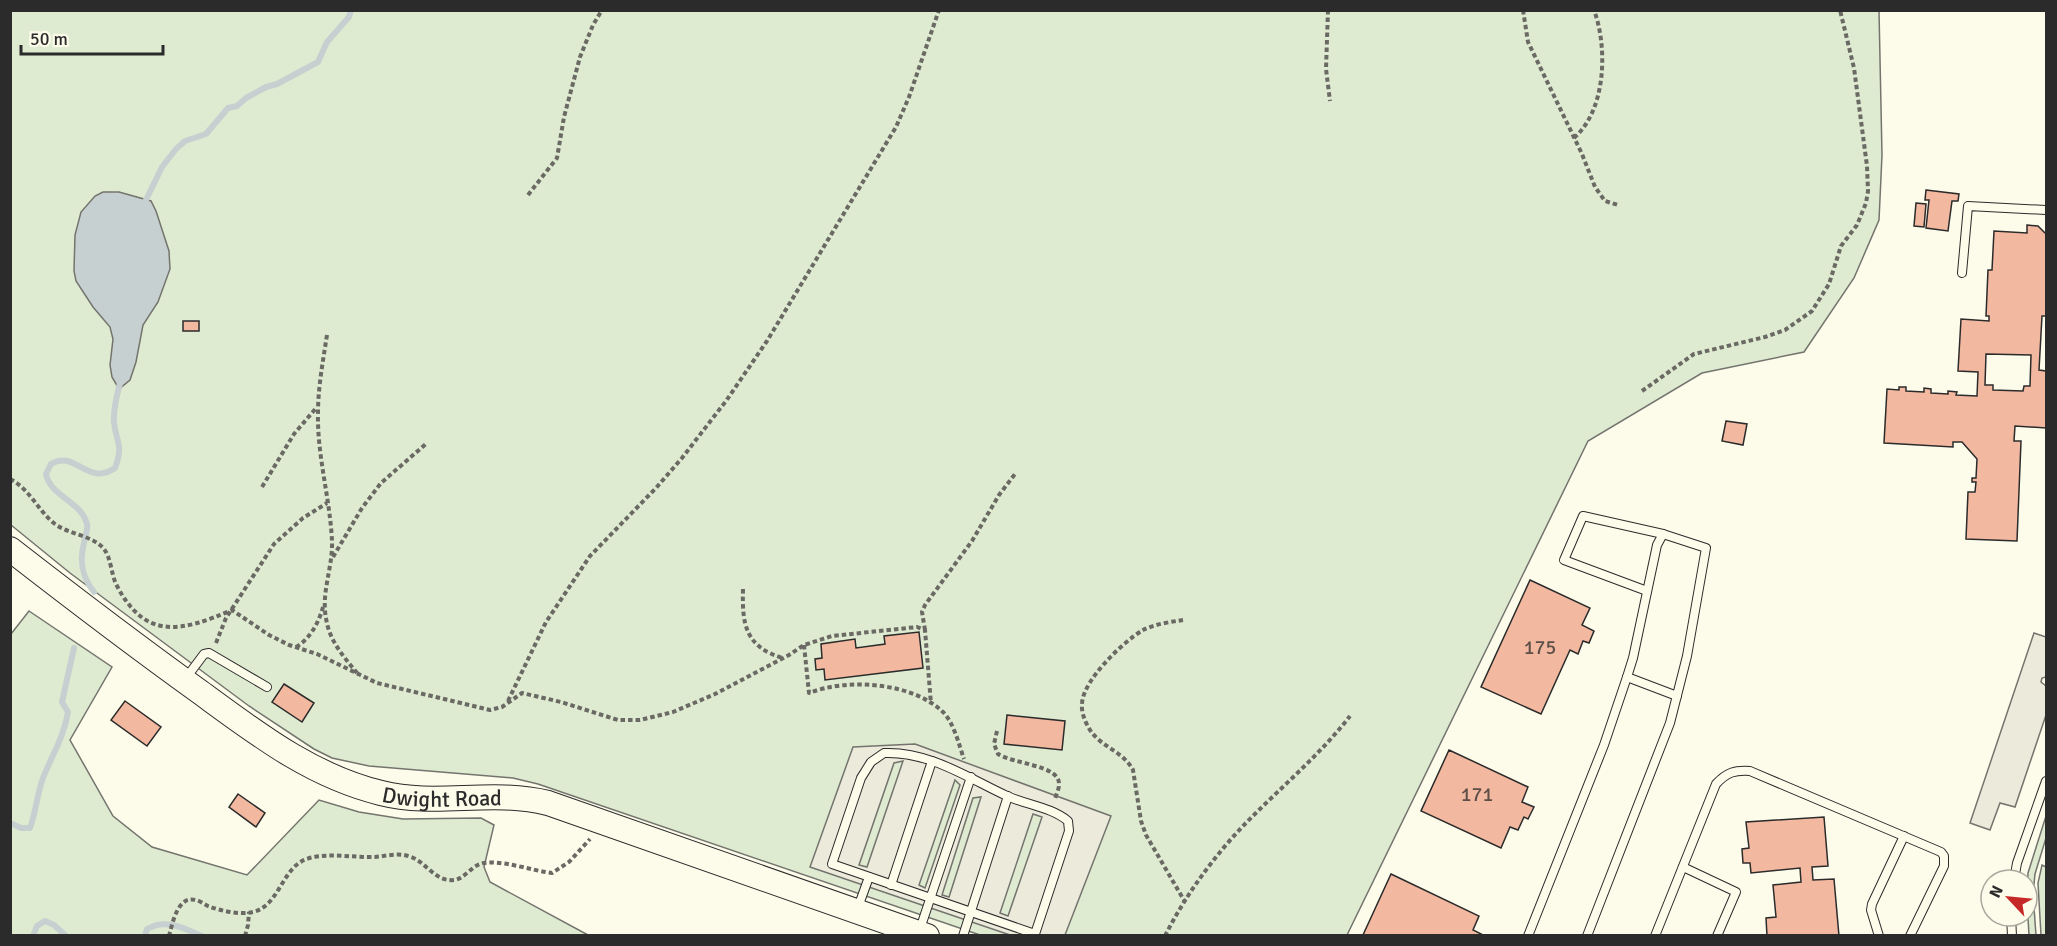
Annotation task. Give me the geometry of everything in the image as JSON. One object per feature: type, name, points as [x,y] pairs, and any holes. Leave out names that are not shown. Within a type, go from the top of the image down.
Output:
[{"type":"main road","name":"Dwight Road","points":[[10,549],[272,744],[322,773],[362,788],[397,797],[425,800],[497,796],[529,799],[605,822],[923,934]]},
{"type":"lane","points":[[1962,273],[1968,206],[2046,210]]},
{"type":"lane","points":[[1587,936],[1670,723],[1687,656],[1706,548],[1664,534],[1583,516],[1564,560],[1647,591]]},
{"type":"lane","points":[[1528,936],[1604,745],[1627,677],[1657,545],[1664,534]]},
{"type":"lane","points":[[184,680],[204,654],[209,653],[267,687]]},
{"type":"lane","points":[[1627,677],[1677,696]]},
{"type":"lane","points":[[884,753],[900,753],[932,761],[1008,796],[1059,814],[1068,821],[1069,831],[1035,934],[832,864],[861,777],[872,762],[884,753]]},
{"type":"lane","points":[[891,885],[932,761]]},
{"type":"lane","points":[[1655,936],[1716,784],[1724,775],[1737,770],[1750,771],[1941,852],[1945,862],[1911,934]]},
{"type":"lane","points":[[923,934],[931,898],[971,777]]},
{"type":"lane","points":[[2017,868],[2046,782]]},
{"type":"lane","points":[[963,936],[1008,796]]},
{"type":"lane","points":[[1879,936],[1872,904],[1904,836]]},
{"type":"lane","points":[[1683,867],[1736,892],[1717,936]]},
{"type":"lane","points":[[857,910],[869,877]]},
{"type":"path","points":[[528,195],[557,158],[564,117],[580,57],[602,10]]},
{"type":"path","points":[[507,702],[546,622],[591,556],[682,458],[726,401],[767,341],[896,127],[909,97],[939,10]]},
{"type":"path","points":[[1328,10],[1326,69],[1330,100]]},
{"type":"path","points":[[1523,10],[1528,42],[1600,195],[1605,201],[1618,205]]},
{"type":"path","points":[[1574,138],[1587,126],[1598,92],[1603,49],[1594,10]]},
{"type":"path","points":[[1642,391],[1694,354],[1785,330],[1812,311],[1829,284],[1841,246],[1857,225],[1868,191],[1867,166],[1854,68],[1840,10]]},
{"type":"path","points":[[295,647],[302,643],[316,626],[320,617],[331,560],[332,542],[320,452],[318,406],[327,335]]},
{"type":"path","points":[[262,487],[294,434],[318,406]]},
{"type":"path","points":[[331,560],[373,493],[386,478],[427,443]]},
{"type":"path","points":[[932,704],[922,612],[1015,474]]},
{"type":"path","points":[[10,478],[26,490],[53,522],[70,532],[96,542],[106,553],[112,575],[122,595],[147,621],[164,627],[195,625],[232,610]]},
{"type":"path","points":[[216,656],[216,640],[222,625],[279,538],[303,518],[327,503]]},
{"type":"path","points":[[743,589],[744,615],[749,636],[759,648],[783,658]]},
{"type":"path","points":[[324,603],[332,640],[357,674]]},
{"type":"path","points":[[232,610],[269,635],[317,654],[357,674],[395,688],[459,701],[485,709],[496,709],[522,693],[561,702],[618,720],[640,720],[673,712],[783,658],[804,645],[832,636],[917,627],[925,630]]},
{"type":"path","points":[[1183,620],[1152,626],[1128,641],[1114,654],[1089,685],[1082,704],[1085,720],[1096,738],[1130,764],[1146,835],[1185,902]]},
{"type":"path","points":[[804,645],[809,693],[838,686],[876,685],[895,689],[932,704],[944,714],[952,728],[971,777]]},
{"type":"path","points":[[1165,936],[1202,876],[1242,827],[1307,765],[1350,716]]},
{"type":"path","points":[[997,731],[994,744],[998,754],[1014,762],[1041,767],[1056,774],[1059,785],[1051,811]]},
{"type":"path","points":[[169,936],[178,911],[188,900],[198,900],[222,910],[249,912],[267,906],[302,861],[317,857],[377,857],[394,854],[412,857],[442,879],[455,880],[478,864],[489,862],[552,873],[569,862],[605,822]]},
{"type":"path","points":[[245,936],[249,912]]},
{"type":"green space","points":[[10,11],[1879,11],[1882,155],[1879,220],[1854,278],[1804,352],[1702,373],[1588,441],[1347,935],[980,935],[538,784],[513,778],[369,766],[332,758],[314,749],[249,706],[70,573],[11,525]]},
{"type":"green space","points":[[29,611],[112,667],[70,740],[113,816],[152,847],[247,875],[319,800],[359,812],[403,819],[481,818],[494,825],[484,867],[490,882],[588,935],[11,935],[11,634]]},
{"type":"green space","points":[[2046,816],[2046,838],[2037,868],[2030,868]]},
{"type":"green space","points":[[2042,865],[2046,867],[2046,935],[2041,935],[2039,878]]},
{"type":"green space","points":[[2029,928],[2035,928],[2036,935],[2029,935]]},
{"type":"shaded area","points":[[103,192],[119,192],[151,201],[169,251],[170,269],[158,302],[143,325],[130,380],[119,389],[112,377],[110,365],[113,339],[110,327],[76,281],[74,271],[75,235],[81,212],[95,196]]},
{"type":"shaded area","points":[[2034,633],[2046,637],[2046,677],[2042,678],[2041,682],[2046,686],[2046,715],[2015,807],[2000,803],[1990,830],[1970,823]]},
{"type":"shaded area","points":[[915,744],[1111,816],[1065,935],[1010,935],[810,867],[853,747]],"holes":[[[903,761],[867,867],[859,865],[894,763]],[[955,780],[960,785],[925,888],[919,885]],[[981,797],[949,897],[942,895],[973,798]],[[1033,814],[1042,817],[1008,916],[1000,913]]]},
{"type":"building","points":[[1926,190],[1959,194],[1958,201],[1952,201],[1948,231],[1926,228],[1929,200],[1925,200]]},
{"type":"building","points":[[1916,203],[1926,204],[1924,227],[1914,226]]},
{"type":"building","points":[[2027,225],[2038,226],[2046,234],[2046,316],[2042,316],[2039,370],[2046,371],[2046,428],[2015,426],[2014,441],[2021,441],[2017,541],[1966,539],[1968,492],[1975,492],[1976,482],[1972,482],[1972,478],[1976,478],[1977,459],[1962,442],[1953,442],[1953,447],[1884,443],[1887,389],[1899,390],[1899,387],[1906,387],[1906,391],[1924,392],[1924,388],[1931,389],[1931,393],[1948,394],[1948,391],[1957,392],[1956,395],[1977,396],[1978,372],[1958,371],[1961,319],[1989,321],[1989,316],[1986,316],[1988,270],[1992,270],[1994,231],[2027,233]],"holes":[[[1986,354],[2031,355],[2030,386],[2024,386],[2023,391],[1993,390],[1993,385],[1985,385]]]},
{"type":"building","points":[[183,321],[199,321],[199,331],[183,331]]},
{"type":"building","points":[[1726,421],[1747,424],[1743,445],[1722,441]]},
{"type":"building","points":[[1530,580],[1590,608],[1582,625],[1594,631],[1589,643],[1583,641],[1578,654],[1570,650],[1541,714],[1481,687]]},
{"type":"building","points":[[919,632],[923,668],[825,680],[824,669],[816,670],[815,659],[822,658],[821,644],[855,639],[856,648],[885,644],[884,636]]},
{"type":"building","points":[[284,684],[314,703],[302,722],[272,702]]},
{"type":"building","points":[[125,701],[161,727],[147,746],[111,720]]},
{"type":"building","points":[[1007,715],[1065,721],[1062,750],[1004,744]]},
{"type":"building","points":[[1449,750],[1528,787],[1522,802],[1534,807],[1528,819],[1524,817],[1518,830],[1510,827],[1501,848],[1421,811]]},
{"type":"building","points":[[238,794],[265,813],[256,827],[229,807]]},
{"type":"building","points":[[1824,817],[1828,866],[1812,867],[1813,880],[1834,879],[1839,936],[1767,936],[1766,918],[1776,917],[1773,885],[1801,882],[1800,868],[1751,873],[1750,863],[1743,863],[1742,849],[1749,848],[1746,822]]},
{"type":"building","points":[[1391,874],[1479,916],[1473,930],[1485,936],[1363,935]]},
{"type":"waterway","points":[[144,204],[162,167],[176,149],[185,141],[206,134],[228,108],[237,106],[266,87],[277,84],[318,62],[327,42],[349,17],[351,10]]},
{"type":"waterway","points":[[94,592],[84,575],[82,563],[87,531],[84,516],[53,488],[46,474],[51,464],[59,461],[67,461],[97,473],[105,473],[115,468],[119,448],[114,412],[120,383]]},
{"type":"waterway","points":[[10,823],[21,828],[30,828],[43,778],[66,721],[68,712],[62,702],[74,648]]},
{"type":"waterway","points":[[33,936],[37,926],[45,921],[54,925],[66,936]]},
{"type":"waterway","points":[[145,936],[147,929],[161,924],[181,927],[202,936]]}]
